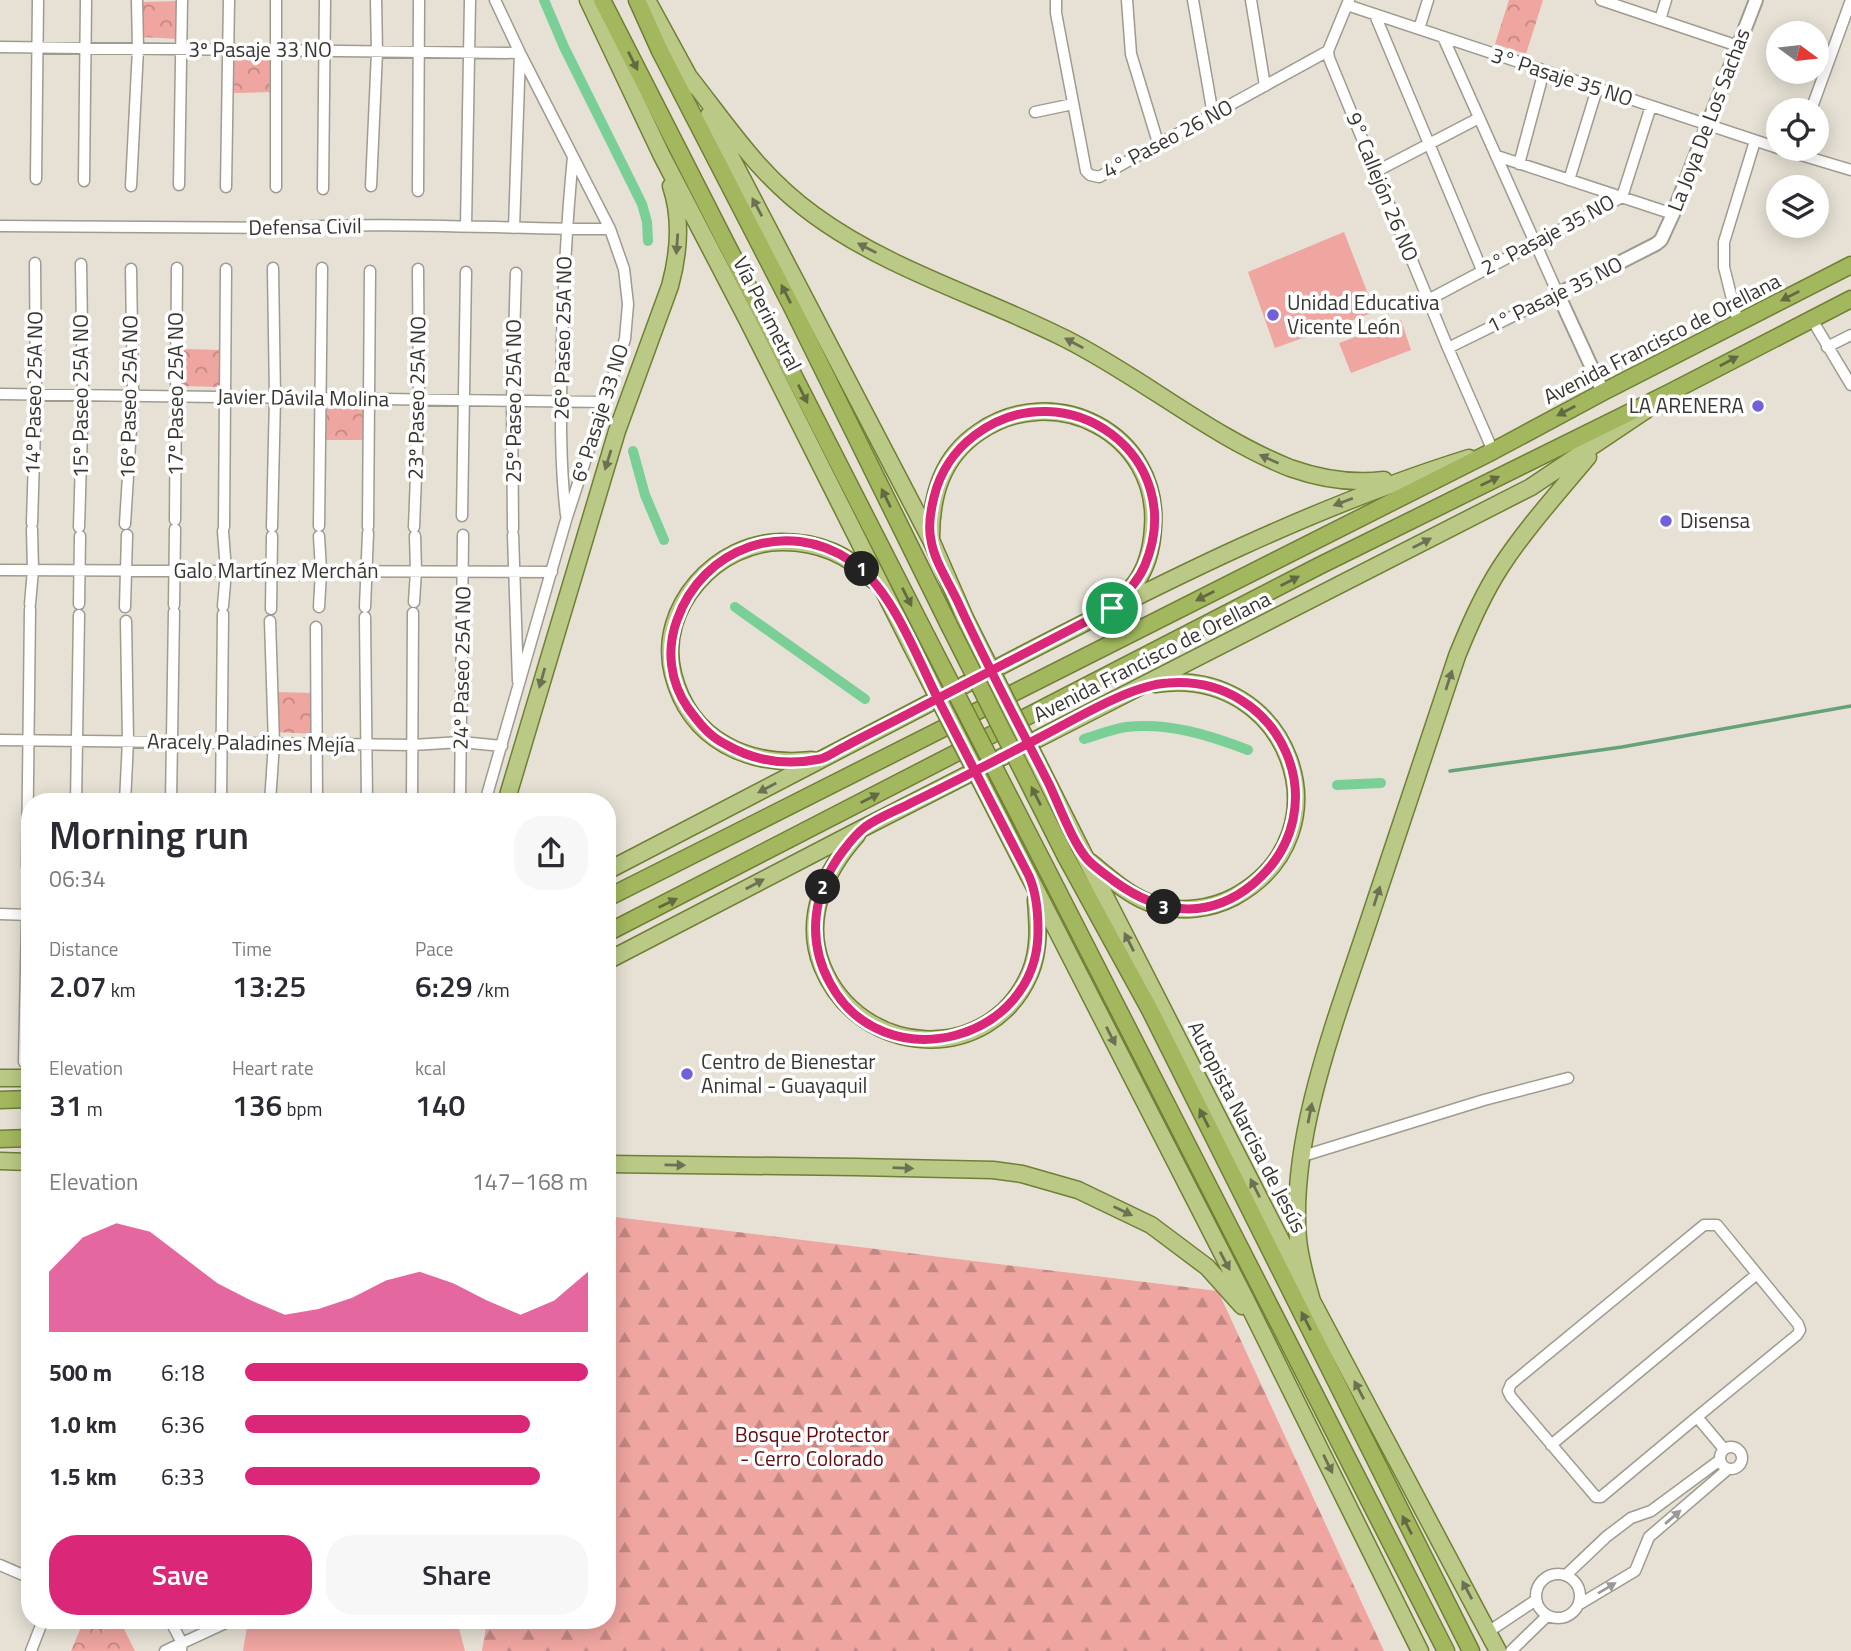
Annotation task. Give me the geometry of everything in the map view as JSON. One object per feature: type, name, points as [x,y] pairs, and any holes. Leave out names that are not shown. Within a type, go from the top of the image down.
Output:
[{"type":"highway","name":"Vía Perimetral","points":[[602,0],[1446,1651]]},
{"type":"highway","name":"Vía Perimetral","points":[[638,0],[660,51],[785,293],[949,625]]},
{"type":"highway","name":"Avenida Francisco de Orellana","points":[[616,893],[1493,451],[1851,265]]},
{"type":"highway","name":"Avenida Francisco de Orellana","points":[[616,928],[1319,566],[1669,393],[1851,299]]},
{"type":"highway","name":"Autopista Narcisa de Jesús","points":[[949,625],[1078,855],[1150,1010],[1471,1651]]},
{"type":"highway","points":[[0,1100],[21,1099]]},
{"type":"highway","points":[[0,1139],[21,1138]]},
{"type":"main road","name":"Vía Perimetral","points":[[588,0],[661,154],[1032,882]]},
{"type":"main road","name":"Vía Perimetral","points":[[647,0],[931,541],[965,618]]},
{"type":"main road","points":[[690,78],[750,158],[768,177],[812,214],[850,239],[1065,338],[1116,366],[1242,446],[1264,457],[1308,474],[1338,481],[1372,482],[1407,477]]},
{"type":"main road","points":[[509,793],[617,431],[676,266],[677,214],[674,194],[661,154]]},
{"type":"main road","name":"Avenida Francisco de Orellana","points":[[616,956],[1531,487],[1601,442],[1669,393]]},
{"type":"main road","points":[[931,541],[931,518],[936,490],[948,464],[969,439],[995,422],[1022,412],[1049,411],[1080,416],[1105,429],[1129,449],[1146,475],[1153,502],[1153,535],[1144,566],[1136,582],[1112,608]]},
{"type":"main road","points":[[1312,1301],[1301,1264],[1298,1236],[1303,1156],[1314,1096],[1326,1049],[1457,656],[1489,587],[1518,542],[1601,442]]},
{"type":"main road","name":"Avenida Francisco de Orellana","points":[[616,866],[1112,608],[1306,516],[1407,477],[1493,451]]},
{"type":"main road","points":[[822,758],[781,762],[755,758],[717,740],[706,730],[685,703],[673,673],[671,642],[680,611],[696,583],[719,562],[745,548],[773,542],[802,543],[841,555],[862,569],[882,590]]},
{"type":"main road","name":"Autopista Narcisa de Jesús","points":[[965,618],[1078,855],[1498,1651]]},
{"type":"main road","points":[[1078,855],[1145,901],[1172,909],[1202,907],[1228,900],[1253,884],[1274,862],[1289,834],[1296,806],[1294,779],[1282,744],[1267,721],[1236,695],[1214,688],[1175,682],[1143,686]]},
{"type":"main road","points":[[863,828],[838,857],[825,881],[816,910],[816,943],[826,976],[841,1000],[864,1020],[891,1034],[927,1040],[956,1036],[983,1026],[1006,1009],[1024,985],[1035,956],[1038,923],[1032,882]]},
{"type":"main road","points":[[1032,882],[1420,1651]]},
{"type":"main road","points":[[0,1078],[21,1078]]},
{"type":"main road","points":[[0,1161],[21,1162]]},
{"type":"main road","points":[[616,1164],[993,1170],[1049,1181],[1100,1199],[1160,1231],[1206,1267],[1258,1326]]},
{"type":"street","points":[[36,178],[38,0]]},
{"type":"street","points":[[83,181],[86,0]]},
{"type":"street","points":[[131,186],[138,49],[137,0]]},
{"type":"street","points":[[180,185],[182,0]]},
{"type":"street","points":[[226,187],[229,0]]},
{"type":"street","points":[[276,0],[276,187]]},
{"type":"street","points":[[323,189],[325,0]]},
{"type":"street","points":[[371,186],[377,52],[376,0]]},
{"type":"street","points":[[418,191],[419,0]]},
{"type":"street","points":[[466,226],[470,0]]},
{"type":"street","name":"6º Pasaje 33 NO","points":[[488,793],[566,520],[625,339],[628,304],[624,269],[610,229],[495,0]]},
{"type":"street","name":"4° Paseo 26 NO","points":[[1056,0],[1056,13],[1086,171],[1094,177],[1099,177],[1159,146],[1328,51]]},
{"type":"street","points":[[1127,0],[1131,54],[1159,146]]},
{"type":"street","points":[[1193,0],[1213,116]]},
{"type":"street","points":[[1251,0],[1265,86]]},
{"type":"street","points":[[1419,29],[1428,0]]},
{"type":"street","points":[[1601,0],[1738,46]]},
{"type":"street","points":[[1660,20],[1666,0]]},
{"type":"street","name":"La Joya De Los Sachas","points":[[1661,240],[1756,0]]},
{"type":"street","points":[[1815,98],[1851,0]]},
{"type":"street","points":[[1328,51],[1348,3]]},
{"type":"street","name":"3° Pasaje 35 NO","points":[[1348,3],[1375,15],[1766,144]]},
{"type":"street","points":[[1375,15],[1482,270]]},
{"type":"street","points":[[1443,37],[1603,392]]},
{"type":"street","name":"3º Pasaje 33 NO","points":[[0,47],[469,51],[520,54]]},
{"type":"street","name":"9° Callejón 26 NO","points":[[1328,51],[1375,172],[1493,451]]},
{"type":"street","points":[[514,228],[520,54]]},
{"type":"street","points":[[1519,164],[1544,71]]},
{"type":"street","points":[[1569,180],[1597,89]]},
{"type":"street","points":[[1035,112],[1073,104]]},
{"type":"street","name":"2° Pasaje 35 NO","points":[[1428,300],[1622,197],[1651,106]]},
{"type":"street","points":[[1375,172],[1479,118]]},
{"type":"street","points":[[1738,323],[1724,267],[1724,242],[1755,141]]},
{"type":"street","name":"26º Paseo 25A NO","points":[[566,520],[561,468],[561,401],[565,229],[573,156]]},
{"type":"street","points":[[1497,156],[1673,214]]},
{"type":"street","name":"3° Pasaje 35 NO","points":[[1825,161],[1851,170]]},
{"type":"street","name":"Defensa Civil","points":[[0,226],[275,228],[320,225],[610,229]]},
{"type":"street","name":"1° Pasaje 35 NO","points":[[1448,348],[1645,251],[1661,240]]},
{"type":"street","name":"14º Paseo 25A NO","points":[[29,793],[30,607],[36,394],[35,263]]},
{"type":"street","name":"15º Paseo 25A NO","points":[[76,793],[83,395],[81,264]]},
{"type":"street","name":"17º Paseo 25A NO","points":[[171,793],[177,268]]},
{"type":"street","points":[[271,609],[275,398],[274,268]]},
{"type":"street","points":[[318,607],[321,571],[319,531],[323,268]]},
{"type":"street","points":[[221,793],[223,610],[226,571],[226,269]]},
{"type":"street","name":"23º Paseo 25A NO","points":[[412,793],[419,399],[418,269]]},
{"type":"street","name":"16º Paseo 25A NO","points":[[125,607],[133,396],[131,270]]},
{"type":"street","points":[[367,793],[365,612],[370,271]]},
{"type":"street","points":[[463,516],[466,272]]},
{"type":"street","name":"25º Paseo 25A NO","points":[[516,273],[512,400],[513,532],[519,690]]},
{"type":"street","points":[[1811,318],[1851,385]]},
{"type":"street","points":[[1827,347],[1851,335]]},
{"type":"street","name":"Javier Dávila Molina","points":[[0,394],[606,401]]},
{"type":"street","name":"24º Paseo 25A NO","points":[[460,793],[463,535]]},
{"type":"street","name":"Galo Martínez Merchán","points":[[0,570],[552,572]]},
{"type":"street","points":[[125,793],[128,741],[126,621]]},
{"type":"street","points":[[270,621],[274,743],[271,793]]},
{"type":"street","points":[[316,627],[317,793]]},
{"type":"street","name":"Aracely Paladines Mejía","points":[[0,740],[413,745],[461,743],[502,746]]},
{"type":"street","points":[[0,914],[21,915]]},
{"type":"street","points":[[1303,1156],[1484,1100],[1568,1078]]},
{"type":"street","points":[[1717,1225],[1757,1274],[1798,1324],[1800,1330],[1797,1335],[1601,1497],[1596,1497],[1508,1391],[1510,1384],[1704,1226],[1717,1225]]},
{"type":"street","points":[[1551,1445],[1757,1274]]},
{"type":"street","points":[[1697,1417],[1724,1449]]},
{"type":"street","points":[[1578,1605],[1579,1588],[1572,1578],[1566,1575],[1559,1573],[1546,1577],[1537,1587],[1536,1600],[1542,1612],[1553,1618],[1566,1617],[1578,1605],[1635,1571],[1649,1537],[1728,1469],[1738,1466],[1741,1456],[1735,1448],[1724,1449]]},
{"type":"street","points":[[1566,1575],[1606,1537],[1631,1518],[1651,1511],[1720,1460],[1724,1449]]},
{"type":"street","points":[[1720,1460],[1728,1469]]},
{"type":"street","points":[[0,1565],[21,1574]]},
{"type":"street","points":[[1488,1632],[1536,1600]]},
{"type":"street","points":[[1511,1651],[1547,1615]]},
{"type":"street","points":[[31,1651],[40,1629]]},
{"type":"street","points":[[174,1629],[181,1647]]},
{"type":"street","points":[[165,1651],[181,1647],[215,1629]]},
{"type":"green space","points":[[1509,0],[1543,0],[1526,54],[1495,44]]},
{"type":"green space","points":[[179,1],[179,39],[141,37],[141,2]]},
{"type":"green space","points":[[233,52],[273,53],[273,92],[234,93]]},
{"type":"green space","points":[[1344,232],[1375,312],[1275,348],[1248,272]]},
{"type":"green space","points":[[1401,320],[1411,350],[1351,373],[1339,343]]},
{"type":"green space","points":[[184,349],[221,350],[221,387],[183,386]]},
{"type":"green space","points":[[326,399],[364,400],[364,440],[325,440]]},
{"type":"green space","points":[[276,692],[313,693],[314,734],[276,732]]},
{"type":"green space","name":"Bosque Protector - Cerro Colorado","points":[[616,1217],[1218,1291],[1384,1651],[482,1651],[486,1629],[616,1629]]},
{"type":"green space","points":[[80,1629],[124,1629],[135,1651],[71,1651]]},
{"type":"green space","points":[[247,1629],[459,1629],[465,1651],[243,1651]]},
{"type":"waterway","points":[[544,0],[564,47],[642,204],[648,241]]},
{"type":"waterway","points":[[633,451],[645,495],[664,540]]},
{"type":"waterway","points":[[735,607],[865,699]]},
{"type":"waterway","points":[[1450,771],[1622,747],[1851,706]]},
{"type":"waterway","points":[[1084,739],[1126,727],[1157,726],[1203,735],[1248,750]]},
{"type":"waterway","points":[[1337,785],[1381,783]]},
{"type":"place","name":"Unidad Educativa Vicente León","points":[[1273,315]]},
{"type":"place","name":"LA ARENERA","points":[[1758,406]]},
{"type":"place","name":"Disensa","points":[[1666,521]]},
{"type":"place","name":"Centro de Bienestar Animal - Guayaquil","points":[[687,1074]]},
{"type":"route","points":[[1112,608],[1040,646],[967,683],[894,721],[822,758],[781,762],[755,758],[717,740],[695,719],[685,703],[673,673],[671,642],[688,595],[696,583],[719,562],[731,554],[759,544],[789,542],[817,546],[841,555],[862,569],[882,590],[911,645],[950,722],[989,799],[1029,876],[1035,889],[1038,923],[1035,956],[1024,985],[1006,1009],[983,1026],[943,1039],[902,1037],[876,1027],[851,1011],[841,1000],[832,988],[819,958],[814,925],[816,910],[825,881],[838,857],[863,828],[942,788],[1021,748],[1100,708],[1143,686],[1175,682],[1214,688],[1236,695],[1267,721],[1288,756],[1296,792],[1293,820],[1283,849],[1265,873],[1241,893],[1215,905],[1172,909],[1145,901],[1086,859],[1042,772],[1004,695],[965,618],[931,541],[931,518],[936,490],[948,464],[969,439],[1009,415],[1049,411],[1080,416],[1093,422],[1129,449],[1146,475],[1150,488],[1154,517],[1153,535],[1150,550],[1136,582],[1112,608]]}]
